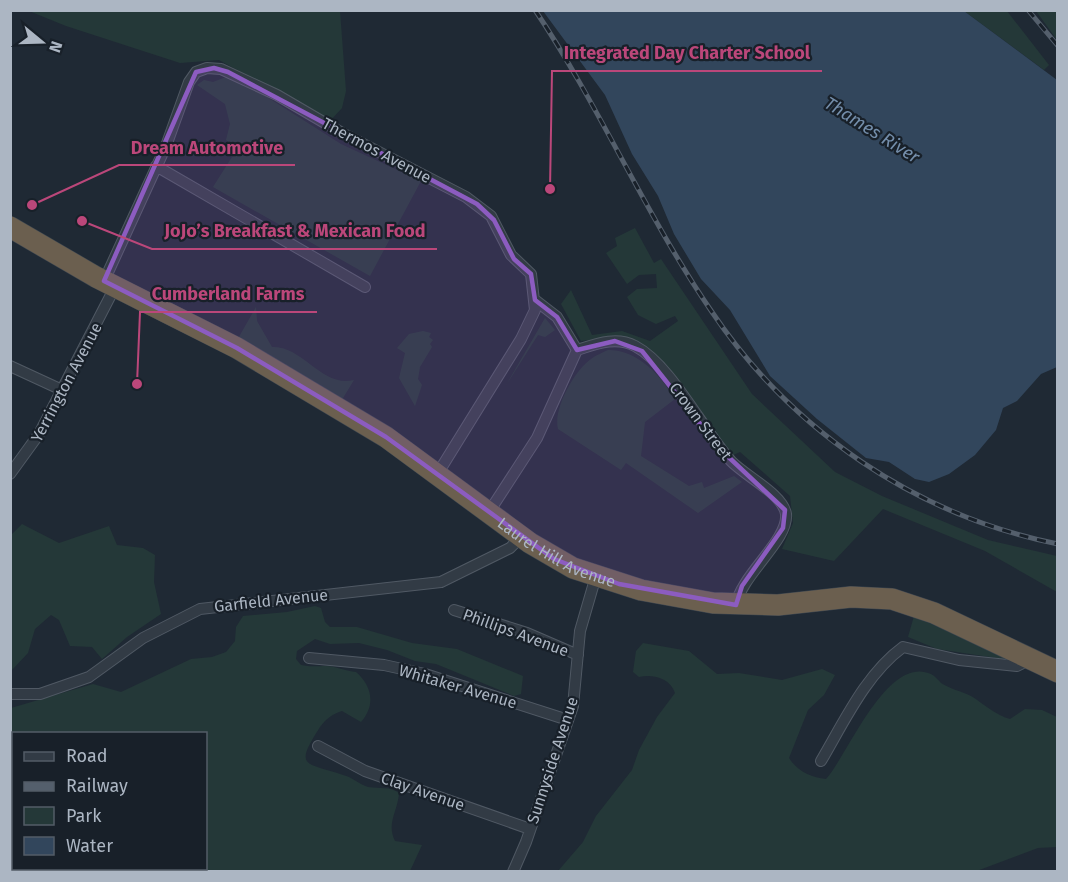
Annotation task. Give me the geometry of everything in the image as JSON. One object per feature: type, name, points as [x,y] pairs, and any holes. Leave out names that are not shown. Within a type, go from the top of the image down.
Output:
[{"type":"highway","name":"Laurel Hill Avenue","points":[[10,227],[110,284],[253,357],[386,437],[558,561],[596,576],[654,594],[736,604],[786,605],[851,597],[892,599],[934,613],[1058,672]]},
{"type":"street","name":"Thermos Avenue","points":[[110,284],[191,77],[203,69],[220,69],[282,98],[342,133],[477,204],[494,220],[511,255],[531,274],[535,300],[532,321],[438,473]]},
{"type":"street","points":[[156,166],[365,287]]},
{"type":"street","name":"Yerrington Avenue","points":[[10,474],[35,441],[62,390],[110,284]]},
{"type":"street","points":[[489,513],[537,438],[577,350],[557,317],[535,300]]},
{"type":"street","name":"Crown Street","points":[[577,350],[615,341],[631,344],[642,351],[670,380],[720,449],[740,470],[782,505],[786,517],[783,528],[742,586],[736,604]]},
{"type":"street","points":[[10,366],[62,390]]},
{"type":"street","name":"Garfield Avenue","points":[[10,694],[30,696],[89,677],[143,638],[200,609],[441,582],[510,548],[522,536]]},
{"type":"street","name":"Sunnyside Avenue","points":[[513,872],[575,699],[580,631],[596,576]]},
{"type":"street","name":"Phillips Avenue","points":[[454,610],[527,633],[578,655]]},
{"type":"street","points":[[821,761],[862,692],[891,655],[903,647],[959,660],[1017,666],[1031,659]]},
{"type":"street","name":"Whitaker Avenue","points":[[309,658],[384,665],[425,674],[568,720]]},
{"type":"street","name":"Clay Avenue","points":[[318,746],[365,771],[530,829]]},
{"type":"highlighted area","points":[[214,68],[228,72],[477,204],[494,220],[514,259],[531,274],[535,300],[557,317],[577,350],[615,341],[642,351],[720,449],[785,510],[783,528],[742,586],[736,605],[619,584],[554,559],[386,437],[237,348],[104,281],[196,72]]},
{"type":"green space","points":[[29,11],[340,11],[346,91],[342,108],[330,121],[219,60],[180,63],[66,26]]},
{"type":"green space","points":[[964,11],[1007,11],[1049,65],[1044,70]]},
{"type":"green space","points":[[1036,11],[1057,11],[1057,40]]},
{"type":"green space","points":[[226,77],[245,83],[341,144],[421,181],[370,276],[213,187],[237,149],[226,140],[230,124],[225,104],[197,85],[204,80],[213,82]]},
{"type":"green space","points":[[635,228],[654,263],[661,259],[752,394],[835,472],[882,496],[988,540],[1057,556],[1057,592],[985,551],[883,509],[834,561],[782,549],[793,523],[790,496],[740,452],[733,455],[721,444],[668,372],[614,337],[581,341],[561,304],[571,290],[592,335],[622,331],[650,341],[678,321],[675,316],[656,324],[638,315],[627,297],[637,289],[657,288],[656,274],[639,275],[627,284],[606,253],[617,246],[615,238]]},
{"type":"green space","points":[[256,307],[257,321],[272,347],[293,352],[332,378],[343,381],[354,380],[340,403],[236,342]]},
{"type":"green space","points":[[545,318],[555,330],[545,337],[538,335],[505,387]]},
{"type":"green space","points":[[423,331],[431,333],[429,337],[433,340],[430,344],[432,347],[420,367],[418,379],[422,385],[415,406],[399,378],[405,353],[397,348],[409,334]]},
{"type":"green space","points":[[608,350],[629,354],[638,359],[655,373],[675,399],[645,422],[641,456],[689,486],[702,482],[704,488],[734,476],[742,482],[698,513],[626,463],[621,470],[558,429],[559,411],[572,381],[584,365]]},
{"type":"green space","points":[[22,524],[59,543],[109,526],[117,545],[143,548],[155,555],[154,582],[161,614],[127,637],[102,659],[92,647],[70,646],[59,620],[51,615],[35,629],[28,653],[11,671],[11,535]]},
{"type":"green space","points":[[315,606],[321,608],[325,622],[330,627],[357,627],[412,643],[457,649],[523,676],[521,694],[514,696],[436,664],[415,661],[387,650],[359,643],[330,644],[315,639],[297,651],[296,659],[301,665],[329,666],[356,672],[366,683],[370,702],[366,716],[361,722],[342,711],[332,715],[320,727],[307,750],[306,757],[312,765],[346,776],[368,787],[388,789],[399,793],[392,823],[395,841],[422,845],[410,871],[11,871],[11,708],[93,684],[121,692],[191,659],[212,657],[226,652],[235,641],[236,627],[243,616],[287,612]]},
{"type":"green space","points":[[914,616],[1016,661],[937,649],[908,637]]},
{"type":"green space","points":[[643,643],[689,651],[717,674],[739,673],[782,680],[822,669],[835,675],[824,695],[808,710],[789,758],[801,770],[820,778],[826,779],[835,767],[870,710],[884,692],[899,679],[915,672],[931,674],[944,685],[971,696],[994,712],[1010,719],[1025,709],[1042,710],[1057,717],[1057,847],[1038,848],[974,872],[558,871],[583,842],[596,816],[632,770],[639,750],[657,717],[675,693],[669,684],[660,678],[639,677],[633,672],[636,651]]},
{"type":"water","name":"Thames River","points":[[543,11],[964,11],[1057,80],[1057,367],[1041,374],[1017,401],[1003,408],[996,430],[975,455],[949,474],[929,482],[915,479],[889,462],[866,458],[817,419],[770,376],[730,310],[701,279],[674,234],[658,196],[632,154],[605,95]]},
{"type":"railway","points":[[535,10],[581,85],[688,275],[744,355],[780,395],[819,430],[862,462],[908,490],[956,513],[1006,531],[1058,544]]},
{"type":"railway","points":[[1028,10],[1058,46]]},
{"type":"place","name":"Integrated Day Charter School","points":[[550,189]]},
{"type":"place","name":"Dream Automotive","points":[[32,205]]},
{"type":"place","name":"JoJo’s Breakfast & Mexican Food","points":[[82,221]]},
{"type":"place","name":"Cumberland Farms","points":[[137,384]]}]
